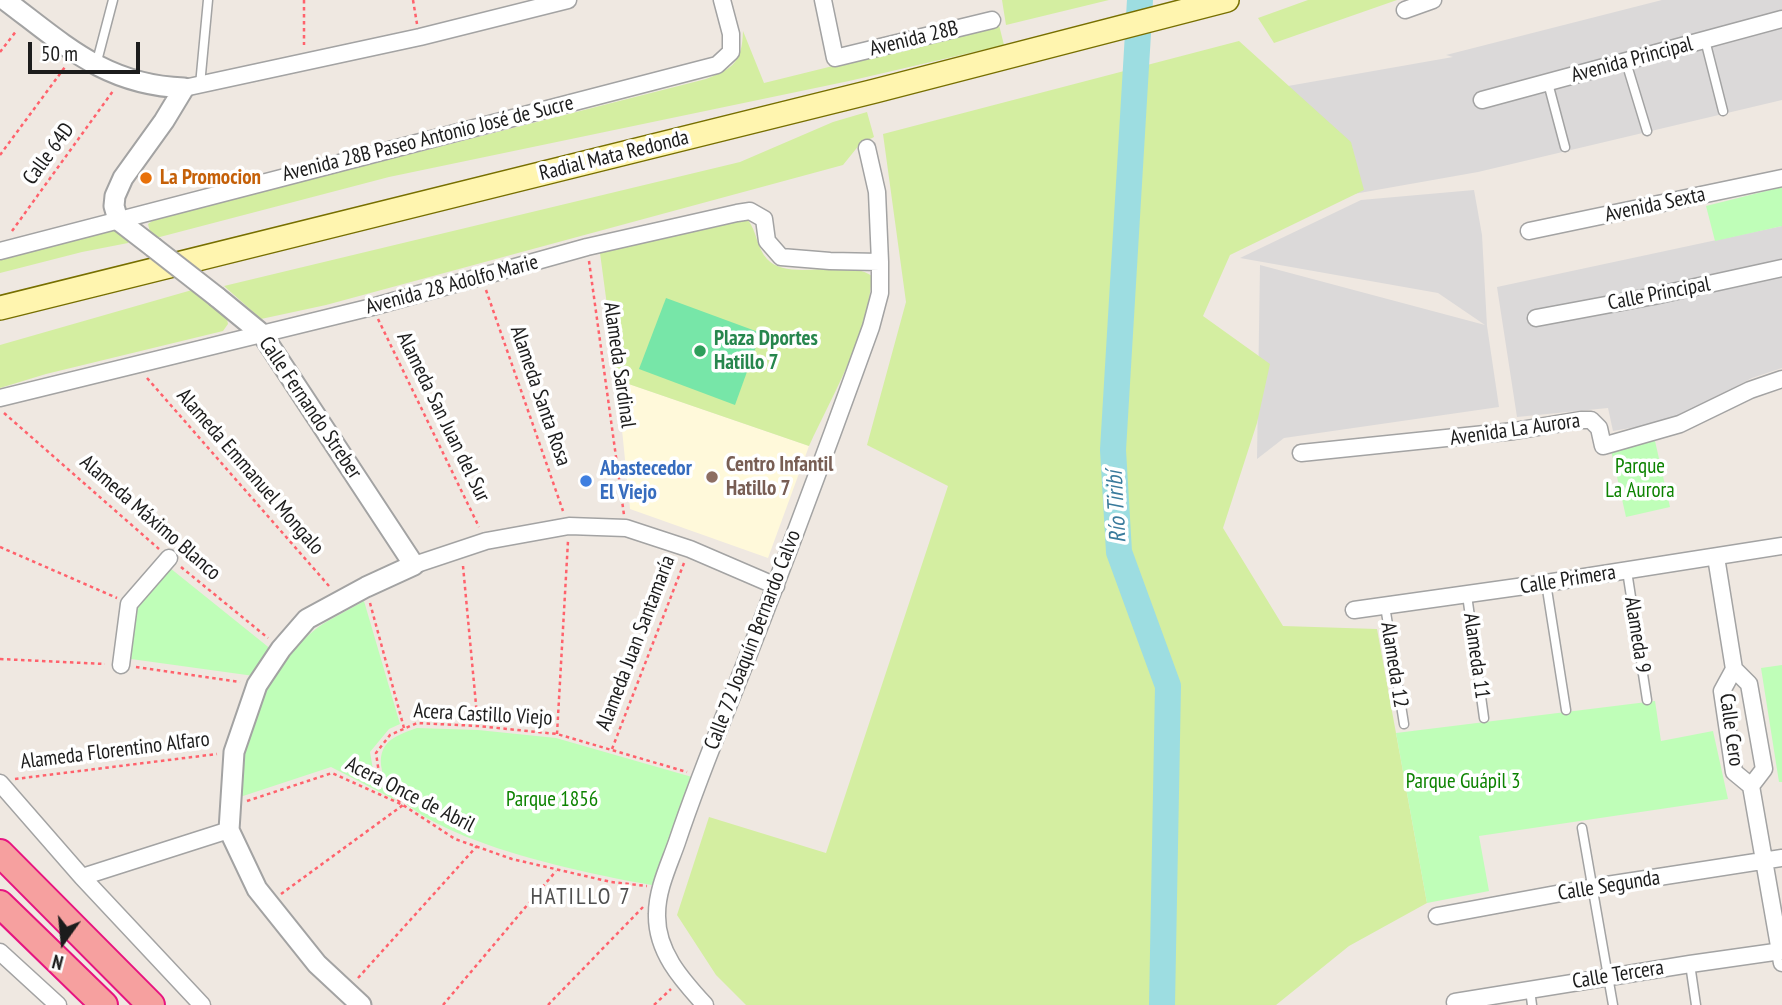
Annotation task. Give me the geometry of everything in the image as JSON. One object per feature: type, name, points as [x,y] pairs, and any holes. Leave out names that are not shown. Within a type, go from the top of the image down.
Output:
[{"type":"highway","points":[[0,853],[151,1005]]},
{"type":"highway","points":[[0,904],[104,1005]]},
{"type":"main road","name":"Radial Mata Redonda","points":[[0,308],[894,86],[1227,0]]},
{"type":"street","points":[[5,0],[96,66],[122,78],[157,87],[192,86],[304,63],[568,0]]},
{"type":"street","name":"Avenida 28B Paseo Antonio José de Sucre","points":[[0,251],[717,65],[731,52],[731,34],[722,0]]},
{"type":"street","name":"Avenida 28B","points":[[823,0],[835,58],[992,20]]},
{"type":"street","points":[[1405,9],[1433,0]]},
{"type":"street","name":"Avenida Principal","points":[[1482,100],[1782,19]]},
{"type":"street","points":[[118,220],[114,206],[115,197],[123,178],[192,86]]},
{"type":"street","name":"Calle 72 Joaquín Bernardo Calvo","points":[[705,1005],[681,980],[668,961],[657,915],[661,888],[700,776],[776,586],[871,327],[880,293],[880,262],[877,192],[867,148]]},
{"type":"street","name":"Avenida Sexta","points":[[1529,231],[1782,178]]},
{"type":"street","name":"Avenida 28 Adolfo Marie","points":[[0,398],[372,307],[587,247],[750,211],[764,219],[767,241],[781,257],[880,262]]},
{"type":"street","name":"Calle Fernando Streber","points":[[118,220],[262,334],[414,565]]},
{"type":"street","name":"Calle Principal","points":[[1536,318],[1782,268]]},
{"type":"street","name":"Avenida La Aurora","points":[[1301,453],[1501,432],[1581,419],[1591,420],[1599,428],[1603,446],[1680,424],[1750,390],[1782,379]]},
{"type":"street","points":[[361,1005],[317,964],[257,889],[229,830],[234,752],[257,685],[281,649],[307,619],[366,587],[414,565],[461,548],[569,526],[626,528],[690,549],[776,586]]},
{"type":"street","name":"Calle Primera","points":[[1354,610],[1782,546]]},
{"type":"street","name":"Calle Cero","points":[[1716,557],[1734,669],[1749,684],[1764,769],[1751,786]]},
{"type":"street","points":[[121,665],[130,604],[169,558]]},
{"type":"street","name":"Calle Cero","points":[[1734,669],[1722,691],[1734,772],[1751,786],[1781,956]]},
{"type":"street","points":[[7,781],[82,877],[202,1005]]},
{"type":"street","points":[[82,877],[229,830]]},
{"type":"street","name":"Calle Segunda","points":[[1437,916],[1594,887],[1782,858]]},
{"type":"street","points":[[0,952],[58,1005]]},
{"type":"street","name":"Calle Tercera","points":[[1455,1004],[1531,997],[1609,977],[1690,964],[1781,956]]},
{"type":"lane","points":[[96,66],[113,0]]},
{"type":"lane","points":[[192,86],[208,0]]},
{"type":"lane","points":[[1705,40],[1723,111]]},
{"type":"lane","points":[[1626,62],[1647,131]]},
{"type":"lane","points":[[1548,83],[1565,147]]},
{"type":"lane","name":"Alameda 9","points":[[1627,571],[1647,700]]},
{"type":"lane","points":[[1546,583],[1566,710]]},
{"type":"lane","name":"Alameda 11","points":[[1467,595],[1484,718]]},
{"type":"lane","name":"Alameda 12","points":[[1385,606],[1404,724]]},
{"type":"lane","points":[[1582,828],[1613,1005]]},
{"type":"lane","points":[[1690,964],[1696,1005]]},
{"type":"path","points":[[304,0],[304,63]]},
{"type":"path","points":[[413,0],[420,37]]},
{"type":"path","points":[[0,52],[27,17]]},
{"type":"path","points":[[0,155],[62,71]]},
{"type":"path","name":"Calle 64D","points":[[8,236],[122,78]]},
{"type":"path","name":"Alameda Sardinal","points":[[587,247],[626,528]]},
{"type":"path","name":"Alameda Santa Rosa","points":[[481,276],[569,526]]},
{"type":"path","name":"Alameda San Juan del Sur","points":[[372,307],[486,541]]},
{"type":"path","name":"Alameda Emmanuel Mongalo","points":[[136,366],[341,599]]},
{"type":"path","name":"Alameda Máximo Blanco","points":[[0,409],[169,558],[281,649]]},
{"type":"path","points":[[556,734],[569,526]]},
{"type":"path","points":[[0,547],[130,604]]},
{"type":"path","points":[[461,548],[478,726]]},
{"type":"path","name":"Alameda Juan Santamaría","points":[[612,749],[690,549]]},
{"type":"path","name":"Acera Castillo Viejo","points":[[366,587],[404,728],[417,723],[556,734],[700,776]]},
{"type":"path","points":[[268,903],[403,805],[380,780],[376,754],[390,734],[404,728]]},
{"type":"path","name":"Alameda Florentino Alfaro","points":[[7,781],[234,752]]},
{"type":"path","name":"Acera Once de Abril","points":[[230,806],[332,773],[403,805],[455,839],[512,859],[611,882],[661,888]]},
{"type":"path","points":[[346,991],[477,846]]},
{"type":"path","points":[[443,1005],[557,869]]},
{"type":"path","points":[[548,1005],[661,888]]},
{"type":"path","points":[[654,1005],[681,980]]},
{"type":"shaded area","points":[[1662,0],[1782,0],[1782,100],[1478,172],[1235,215],[1214,99],[1453,57],[1446,55]]},
{"type":"shaded area","points":[[1474,190],[1482,235],[1487,326],[1499,407],[1284,438],[1257,459],[1260,265],[1485,325],[1438,293],[1240,258],[1361,200]]},
{"type":"shaded area","points":[[1782,226],[1782,368],[1752,378],[1671,421],[1613,431],[1608,408],[1517,417],[1497,287]]},
{"type":"shaded area","name":"Centro Infantil Hatillo 7","points":[[617,380],[809,446],[768,558],[630,509]]},
{"type":"green space","points":[[1002,0],[1109,0],[1006,25]]},
{"type":"green space","points":[[1308,0],[1397,0],[1274,43],[1258,18]]},
{"type":"green space","points":[[999,25],[1004,45],[849,81],[389,177],[156,238],[150,232],[148,224],[155,219],[706,79],[735,62],[741,50],[743,31],[764,83]]},
{"type":"green space","points":[[1239,41],[1351,142],[1364,190],[1230,255],[1203,316],[1270,364],[1257,423],[1223,528],[1283,626],[1377,629],[1427,903],[1349,946],[1276,1005],[746,1005],[716,975],[677,915],[709,817],[826,853],[948,486],[867,445],[906,302],[883,134]]},
{"type":"green space","points":[[867,112],[874,137],[860,144],[843,165],[326,305],[261,319],[224,286],[740,162],[833,122]]},
{"type":"green space","points":[[1782,187],[1782,226],[1715,241],[1706,206]]},
{"type":"green space","points":[[739,218],[748,220],[764,255],[777,266],[803,270],[847,269],[872,276],[857,342],[809,446],[617,380],[600,253]]},
{"type":"green space","points":[[115,230],[123,231],[128,243],[0,273],[0,256]]},
{"type":"green space","points":[[192,290],[227,319],[228,324],[223,331],[46,374],[0,388],[0,345]]},
{"type":"green space","name":"Plaza Dportes Hatillo 7","points":[[666,298],[761,333],[735,405],[639,369]]},
{"type":"green space","name":"Parque La Aurora","points":[[1655,441],[1670,507],[1626,517],[1611,450]]},
{"type":"green space","points":[[170,568],[272,650],[254,676],[131,659],[137,606]]},
{"type":"green space","points":[[364,601],[400,724],[389,729],[370,752],[375,781],[397,801],[331,767],[240,797],[247,741],[252,722],[268,686],[303,640],[317,628]]},
{"type":"green space","points":[[1782,665],[1782,782],[1779,782],[1761,668]]},
{"type":"green space","name":"Parque Guápil 3","points":[[1655,701],[1661,741],[1713,731],[1728,799],[1479,836],[1489,891],[1427,903],[1396,733]]},
{"type":"green space","name":"Parque 1856","points":[[417,728],[478,730],[556,738],[692,777],[652,885],[586,872],[497,848],[454,832],[418,812],[392,790],[381,765],[383,750],[387,744],[397,736]]},
{"type":"waterway","name":"Río Tiribí","points":[[1140,0],[1113,450],[1119,552],[1168,686],[1162,1005]]},
{"type":"place","name":"La Promocion","points":[[146,178]]},
{"type":"place","name":"Plaza Dportes Hatillo 7","points":[[700,351]]},
{"type":"place","name":"Centro Infantil Hatillo 7","points":[[712,477]]},
{"type":"place","name":"Abastecedor El Viejo","points":[[586,481]]},
{"type":"district","name":"HATILLO 7","points":[[581,897]]}]
